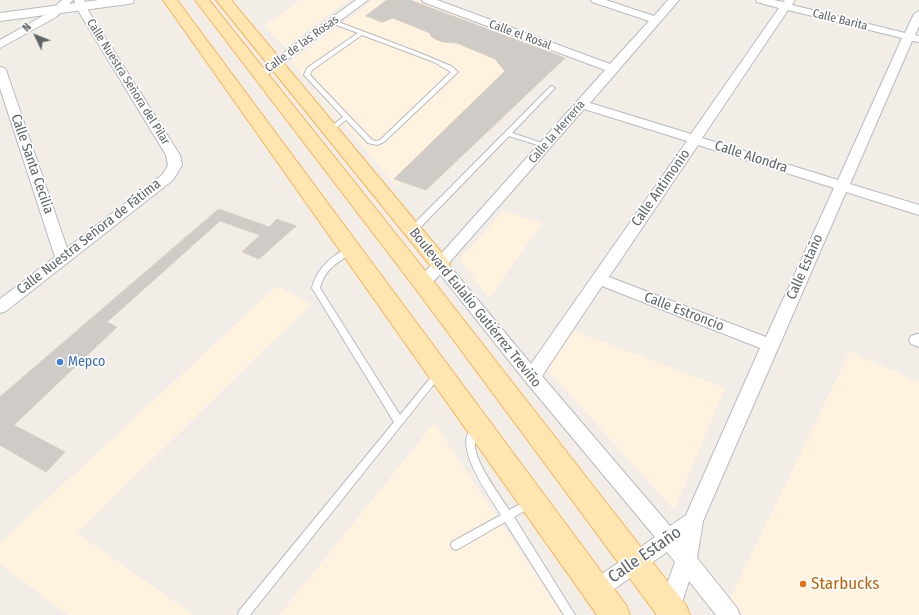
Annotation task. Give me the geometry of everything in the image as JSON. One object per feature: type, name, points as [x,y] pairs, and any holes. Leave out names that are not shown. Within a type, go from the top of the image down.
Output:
[{"type":"main road","points":[[170,0],[615,615]]},
{"type":"main road","name":"Boulevard Eulalio Gutiérrez Treviño","points":[[202,0],[268,69],[330,130],[440,264]]},
{"type":"main road","name":"Boulevard Eulalio Gutiérrez Treviño","points":[[224,0],[268,69],[423,283],[636,562],[670,613]]},
{"type":"street","points":[[0,7],[128,0]]},
{"type":"street","name":"Calle de las Rosas","points":[[268,69],[363,0]]},
{"type":"street","name":"Calle el Rosal","points":[[427,0],[612,69]]},
{"type":"street","points":[[596,0],[656,20]]},
{"type":"street","name":"Calle la Herrería","points":[[423,283],[674,0]]},
{"type":"street","name":"Calle Barita","points":[[761,0],[788,3],[914,38]]},
{"type":"street","points":[[0,17],[62,3]]},
{"type":"street","points":[[0,45],[62,3]]},
{"type":"street","name":"Calle Nuestra Señora del Pilar","points":[[80,3],[173,155],[175,165]]},
{"type":"street","name":"Calle Antimonio","points":[[532,377],[788,3]]},
{"type":"street","name":"Calle Estaño","points":[[670,613],[686,559],[693,521],[842,185],[914,38],[919,14]]},
{"type":"street","name":"Calle Santa Cecilia","points":[[0,70],[63,258]]},
{"type":"street","name":"Calle Alondra","points":[[582,104],[919,210]]},
{"type":"street","name":"Calle Nuestra Señora de Fátima","points":[[0,307],[168,176],[175,165]]},
{"type":"street","name":"Boulevard Eulalio Gutiérrez Treviño","points":[[440,264],[532,377],[686,559],[729,615]]},
{"type":"street","name":"Calle Estroncio","points":[[599,279],[770,346]]},
{"type":"street","name":"Calle Estaño","points":[[596,590],[693,521]]},
{"type":"lane","points":[[333,22],[450,67],[455,72],[380,142],[370,142],[307,75],[307,72],[312,67],[361,33]]},
{"type":"lane","points":[[412,231],[552,88]]},
{"type":"lane","points":[[330,130],[346,117]]},
{"type":"lane","points":[[507,133],[546,146]]},
{"type":"lane","points":[[350,250],[321,273],[317,281],[316,288],[399,422]]},
{"type":"lane","points":[[243,615],[440,373]]},
{"type":"lane","points":[[480,427],[472,435],[470,445],[473,458],[488,486],[570,615]]},
{"type":"lane","points":[[456,544],[533,501]]},
{"type":"shaded area","points":[[301,0],[349,0],[284,47],[264,25]]},
{"type":"shaded area","points":[[374,0],[416,0],[565,58],[546,75],[397,187],[291,61]]},
{"type":"shaded area","points":[[503,211],[542,223],[489,299],[460,259]]},
{"type":"shaded area","points":[[277,286],[311,304],[77,533],[194,615],[68,615],[0,564],[0,543]]},
{"type":"shaded area","points":[[572,330],[725,388],[674,510],[545,367]]},
{"type":"shaded area","points":[[850,351],[919,383],[919,615],[738,615],[728,603]]},
{"type":"shaded area","points":[[434,423],[563,615],[279,615],[426,433]]},
{"type":"building","points":[[387,0],[410,0],[565,58],[426,190],[394,179],[505,71],[495,59],[457,43],[443,42],[435,39],[430,33],[393,18],[382,22],[366,16]]},
{"type":"building","name":"Mepco","points":[[219,209],[269,227],[277,219],[296,226],[259,259],[242,252],[260,235],[220,221],[107,322],[117,327],[14,425],[65,452],[46,472],[0,445],[0,397]]},
{"type":"place","name":"Mepco","points":[[60,362]]},
{"type":"place","name":"Starbucks","points":[[803,584]]}]
